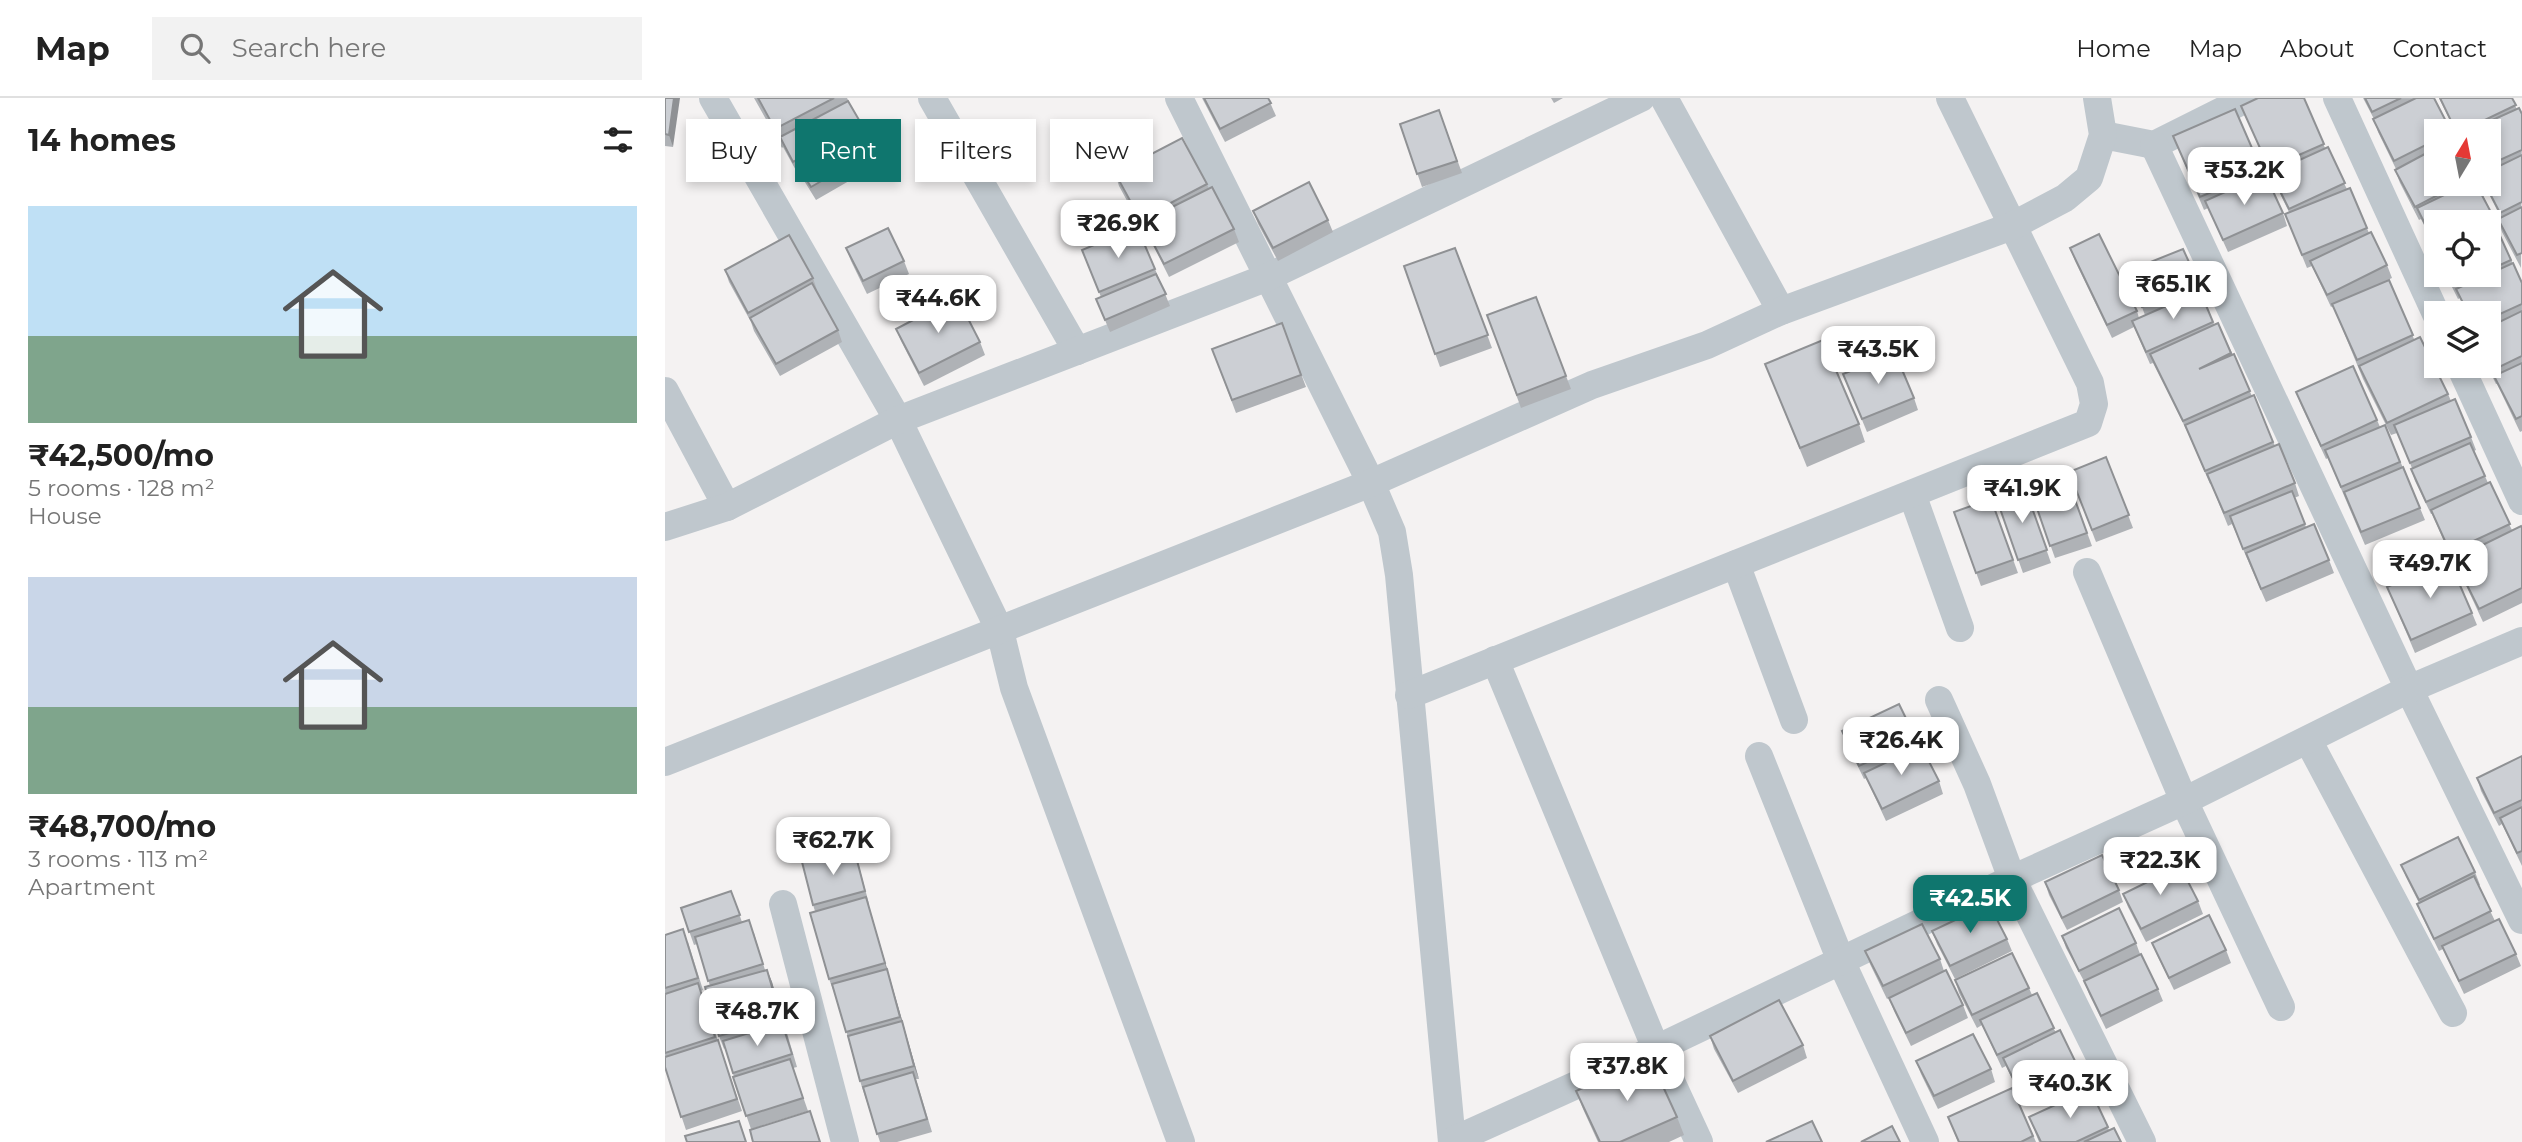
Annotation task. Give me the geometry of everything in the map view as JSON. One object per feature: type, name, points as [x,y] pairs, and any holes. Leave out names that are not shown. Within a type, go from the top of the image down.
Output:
[{"type":"street","points":[[713,98],[898,420],[1000,631],[1014,688],[1181,1142]]},
{"type":"street","points":[[932,98],[1077,351]]},
{"type":"street","points":[[1179,98],[1371,484],[1392,532],[1399,575],[1452,1142],[2184,801],[2409,690],[2522,641]]},
{"type":"street","points":[[665,527],[727,507],[898,420],[1268,277],[1641,98]]},
{"type":"street","points":[[1664,98],[1781,311]]},
{"type":"street","points":[[1409,695],[2088,422],[2094,404],[2090,383],[1950,98]]},
{"type":"street","points":[[665,762],[1371,484],[1592,385],[1707,345],[1781,311],[2012,226],[2065,198],[2089,178],[2103,135],[2097,98]]},
{"type":"street","points":[[2103,135],[2154,145],[2248,98]]},
{"type":"street","points":[[2337,98],[2430,301]]},
{"type":"street","points":[[2154,145],[2409,690],[2522,920]]},
{"type":"street","points":[[2466,378],[2522,501]]},
{"type":"street","points":[[665,391],[727,507]]},
{"type":"street","points":[[1912,494],[1960,628]]},
{"type":"street","points":[[1736,564],[1794,720]]},
{"type":"street","points":[[2087,572],[2184,801],[2280,1007]]},
{"type":"street","points":[[1495,660],[1656,1049],[1699,1142]]},
{"type":"street","points":[[1939,700],[1977,784],[2012,879],[2142,1142]]},
{"type":"street","points":[[2308,740],[2453,1013]]},
{"type":"street","points":[[1759,757],[1841,961],[1925,1142]]},
{"type":"street","points":[[783,904],[845,1142]]},
{"type":"building","points":[[665,98],[674,98],[669,135],[665,134]]},
{"type":"building","points":[[758,98],[834,98],[781,126],[781,119],[770,119]]},
{"type":"building","points":[[1204,98],[1268,98],[1271,103],[1220,129]]},
{"type":"building","points":[[2258,98],[2304,98],[2324,144],[2269,168],[2241,106]]},
{"type":"building","points":[[2365,98],[2401,98],[2372,112]]},
{"type":"building","points":[[2416,98],[2434,98],[2445,119],[2424,119],[2424,146],[2394,161],[2373,119]]},
{"type":"building","points":[[2440,98],[2512,98],[2516,105],[2487,119],[2450,119]]},
{"type":"building","points":[[848,101],[858,119],[814,119]]},
{"type":"building","points":[[2519,108],[2522,114],[2522,150],[2501,160],[2501,119],[2495,119]]},
{"type":"building","points":[[2235,109],[2262,171],[2200,197],[2173,136]]},
{"type":"building","points":[[1439,110],[1457,161],[1417,174],[1400,124]]},
{"type":"building","points":[[795,129],[793,162],[781,139]]},
{"type":"building","points":[[1182,138],[1207,184],[1140,219],[1120,182],[1153,182],[1153,153]]},
{"type":"building","points":[[2328,147],[2345,183],[2289,209],[2271,173]]},
{"type":"building","points":[[2424,154],[2424,196],[2436,196],[2415,207],[2395,170]]},
{"type":"building","points":[[2522,155],[2522,202],[2501,212],[2491,196],[2501,196],[2501,165]]},
{"type":"building","points":[[2265,174],[2283,213],[2223,240],[2205,201]]},
{"type":"building","points":[[1309,182],[1328,220],[1273,248],[1253,211]]},
{"type":"building","points":[[1212,187],[1234,229],[1164,264],[1142,222]]},
{"type":"building","points":[[2350,188],[2367,228],[2302,255],[2285,214]]},
{"type":"building","points":[[2442,196],[2482,196],[2490,210],[2424,210],[2424,222],[2417,208]]},
{"type":"building","points":[[2522,207],[2522,253],[2517,255],[2501,225],[2501,218]]},
{"type":"building","points":[[1137,227],[1155,269],[1099,292],[1082,250]]},
{"type":"building","points":[[888,228],[904,261],[863,281],[846,248]]},
{"type":"building","points":[[2371,232],[2387,265],[2327,295],[2310,261]]},
{"type":"building","points":[[2099,234],[2137,311],[2107,325],[2070,248]]},
{"type":"building","points":[[789,235],[813,278],[748,313],[725,270]]},
{"type":"building","points":[[2501,238],[2511,260],[2501,265]]},
{"type":"building","points":[[1455,248],[1488,335],[1435,354],[1404,266]]},
{"type":"building","points":[[2183,249],[2199,284],[2142,307],[2128,271]]},
{"type":"building","points":[[2513,263],[2522,283],[2522,304],[2501,314],[2501,301],[2462,301],[2456,289],[2460,287],[2501,287],[2501,268]]},
{"type":"building","points":[[1156,274],[1166,294],[1105,320],[1096,299]]},
{"type":"building","points":[[2389,280],[2413,335],[2357,360],[2332,304]]},
{"type":"building","points":[[812,283],[838,330],[776,364],[750,318]]},
{"type":"building","points":[[2200,291],[2213,322],[2146,352],[2132,321]]},
{"type":"building","points":[[957,297],[980,342],[919,373],[896,329]]},
{"type":"building","points":[[1536,297],[1566,376],[1517,395],[1487,315]]},
{"type":"building","points":[[2522,311],[2522,356],[2501,366],[2501,321]]},
{"type":"building","points":[[1282,323],[1301,375],[1232,400],[1212,349]]},
{"type":"building","points":[[2218,323],[2231,353],[2199,369],[2234,354],[2250,391],[2183,421],[2150,354]]},
{"type":"building","points":[[2420,337],[2424,345],[2424,378],[2440,378],[2448,394],[2387,423],[2359,366]]},
{"type":"building","points":[[1823,340],[1859,424],[1800,448],[1765,364]]},
{"type":"building","points":[[1895,353],[1914,398],[1862,419],[1843,374]]},
{"type":"building","points":[[2522,363],[2522,416],[2516,419],[2495,378],[2501,378],[2501,373]]},
{"type":"building","points":[[2353,366],[2377,420],[2321,446],[2296,392]]},
{"type":"building","points":[[2254,395],[2273,442],[2205,471],[2185,425]]},
{"type":"building","points":[[2455,399],[2471,437],[2410,463],[2394,425]]},
{"type":"building","points":[[2385,425],[2400,462],[2341,487],[2325,450]]},
{"type":"building","points":[[2470,443],[2485,476],[2426,502],[2411,469]]},
{"type":"building","points":[[2279,444],[2295,483],[2224,513],[2207,474]]},
{"type":"building","points":[[2106,457],[2129,515],[2092,530],[2069,472]]},
{"type":"building","points":[[2403,467],[2420,508],[2361,532],[2344,492]]},
{"type":"building","points":[[2066,475],[2087,533],[2050,546],[2030,488]]},
{"type":"building","points":[[2490,482],[2510,524],[2450,552],[2431,510]]},
{"type":"building","points":[[2026,491],[2047,550],[2018,560],[1997,500]]},
{"type":"building","points":[[2292,491],[2305,524],[2243,549],[2230,516]]},
{"type":"building","points":[[1991,499],[2013,560],[1976,573],[1954,512]]},
{"type":"building","points":[[2314,524],[2329,560],[2261,589],[2246,553]]},
{"type":"building","points":[[2521,526],[2522,588],[2479,609],[2454,559]]},
{"type":"building","points":[[2449,560],[2472,613],[2411,640],[2387,587]]},
{"type":"building","points":[[1899,704],[1916,739],[1859,766],[1842,731]]},
{"type":"building","points":[[1921,746],[1939,781],[1882,809],[1864,773]]},
{"type":"building","points":[[2522,756],[2522,800],[2494,813],[2477,778]]},
{"type":"building","points":[[2522,807],[2522,851],[2517,853],[2500,818]]},
{"type":"building","points":[[2458,837],[2475,872],[2419,900],[2401,865]]},
{"type":"building","points":[[854,849],[865,891],[813,905],[802,862]]},
{"type":"building","points":[[2102,855],[2119,890],[2062,918],[2045,882]]},
{"type":"building","points":[[2180,866],[2198,901],[2141,929],[2123,894]]},
{"type":"building","points":[[2474,876],[2491,911],[2434,939],[2417,904]]},
{"type":"building","points":[[731,891],[740,915],[689,932],[681,908]]},
{"type":"building","points":[[866,897],[885,963],[829,979],[810,913]]},
{"type":"building","points":[[1989,904],[2007,939],[1950,966],[1932,931]]},
{"type":"building","points":[[2119,908],[2136,943],[2079,971],[2062,936]]},
{"type":"building","points":[[2209,915],[2226,950],[2169,978],[2152,943]]},
{"type":"building","points":[[2499,919],[2516,954],[2459,981],[2442,946]]},
{"type":"building","points":[[749,920],[763,964],[708,981],[695,937]]},
{"type":"building","points":[[1922,924],[1940,959],[1883,986],[1865,951]]},
{"type":"building","points":[[683,929],[698,978],[665,988],[665,935]]},
{"type":"building","points":[[2012,953],[2029,988],[1972,1015],[1955,980]]},
{"type":"building","points":[[2141,954],[2158,989],[2101,1016],[2084,981]]},
{"type":"building","points":[[887,969],[900,1017],[846,1032],[832,984]]},
{"type":"building","points":[[767,970],[781,1018],[719,1036],[705,987]]},
{"type":"building","points":[[1946,970],[1963,1005],[1906,1033],[1889,998]]},
{"type":"building","points":[[698,983],[715,1037],[665,1053],[665,994]]},
{"type":"building","points":[[2037,993],[2054,1028],[1997,1055],[1980,1020]]},
{"type":"building","points":[[1779,1000],[1803,1045],[1733,1081],[1710,1036]]},
{"type":"building","points":[[902,1021],[914,1066],[860,1081],[848,1036]]},
{"type":"building","points":[[782,1023],[792,1054],[733,1073],[723,1041]]},
{"type":"building","points":[[2060,1030],[2077,1065],[2020,1093],[2003,1058]]},
{"type":"building","points":[[1973,1034],[1991,1069],[1934,1096],[1916,1061]]},
{"type":"building","points":[[718,1040],[737,1099],[681,1117],[665,1067],[665,1057]]},
{"type":"building","points":[[1650,1058],[1677,1117],[1620,1142],[1600,1142],[1576,1091]]},
{"type":"building","points":[[790,1059],[803,1098],[746,1116],[733,1077]]},
{"type":"building","points":[[913,1072],[927,1119],[877,1134],[863,1087]]},
{"type":"building","points":[[2012,1088],[2033,1136],[2021,1142],[1959,1142],[1948,1117]]},
{"type":"building","points":[[2090,1089],[2108,1127],[2076,1142],[2041,1142],[2029,1117]]},
{"type":"building","points":[[810,1111],[820,1142],[753,1142],[750,1130]]},
{"type":"building","points":[[739,1121],[746,1142],[687,1142],[685,1136]]},
{"type":"building","points":[[1812,1121],[1822,1142],[1766,1142]]},
{"type":"building","points":[[1892,1126],[1900,1142],[1861,1142]]},
{"type":"building","points":[[2114,1128],[2121,1142],[2084,1142]]}]
